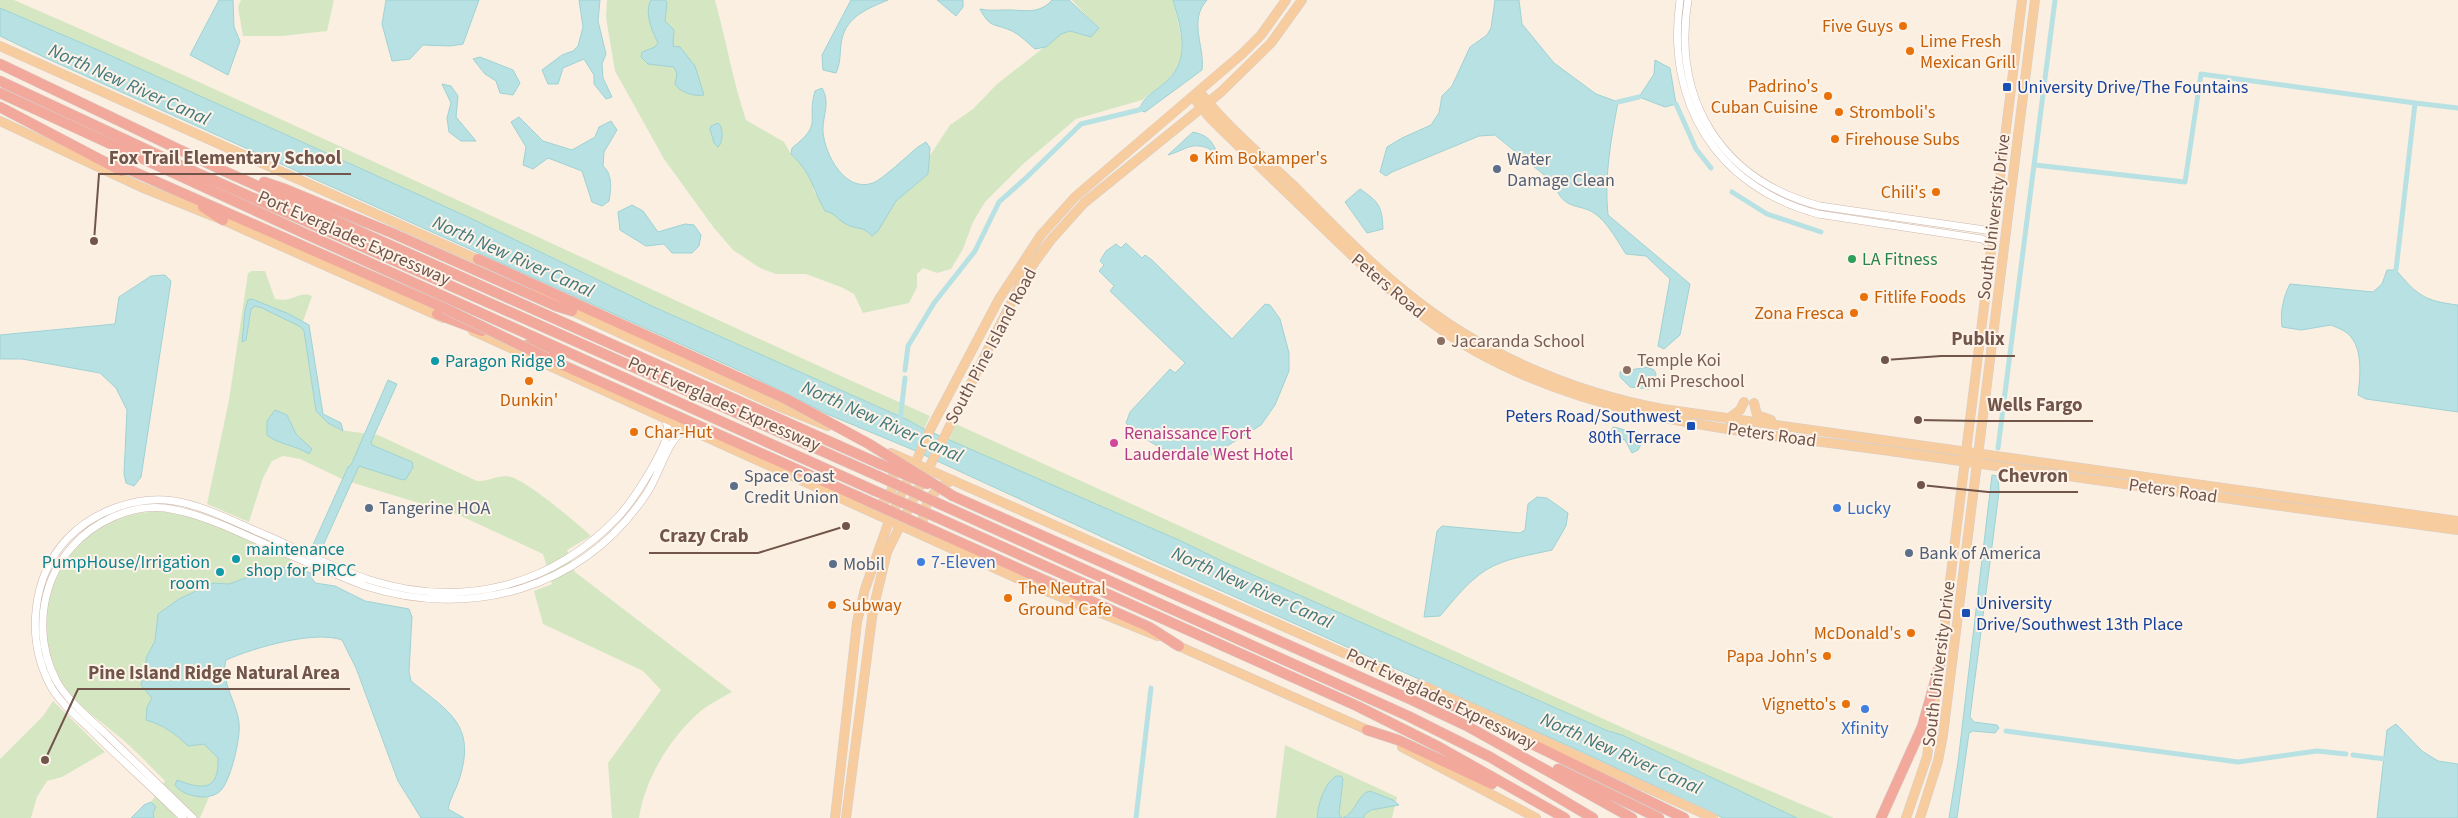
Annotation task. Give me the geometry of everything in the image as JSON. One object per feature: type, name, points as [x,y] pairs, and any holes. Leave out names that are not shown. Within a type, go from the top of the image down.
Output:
[{"type":"highway","name":"Port Everglades Expressway","points":[[0,64],[224,171],[1304,651],[1467,726],[1632,818]]},
{"type":"highway","points":[[0,81],[186,168],[878,476],[1408,716],[1490,757],[1593,818]]},
{"type":"highway","name":"Port Everglades Expressway","points":[[0,94],[308,236],[1357,706],[1439,747],[1565,818]]},
{"type":"highway","points":[[0,107],[116,166],[205,208],[224,220]]},
{"type":"highway","points":[[116,166],[123,167],[221,209],[440,312],[860,497],[934,535],[1149,627],[1179,646]]},
{"type":"highway","points":[[224,171],[285,189],[392,233],[556,306],[572,311]]},
{"type":"highway","points":[[478,259],[786,399],[920,474],[953,496]]},
{"type":"highway","points":[[440,312],[614,373]]},
{"type":"highway","points":[[1881,818],[1919,734],[1940,664]]},
{"type":"highway","points":[[1386,673],[1684,818]]},
{"type":"highway","points":[[1467,726],[1533,755],[1659,818]]},
{"type":"highway","points":[[1367,730],[1398,740],[1562,818]]},
{"type":"main road","name":"South Pine Island Road","points":[[834,818],[857,622],[864,589],[889,521],[916,460],[999,299],[1041,235],[1096,177],[1196,94],[1261,35],[1286,0]]},
{"type":"main road","name":"South University Drive","points":[[1906,818],[1927,757],[1968,451],[1990,244],[2022,0]]},
{"type":"main road","name":"South University Drive","points":[[1920,818],[1933,778],[1943,735],[2035,0]]},
{"type":"main road","name":"South Pine Island Road","points":[[846,818],[873,610],[884,559],[899,524],[931,466],[946,432],[1024,277],[1050,241],[1084,203],[1205,106],[1271,42],[1298,2]]},
{"type":"main road","points":[[0,46],[478,259],[572,311],[778,406],[885,450],[931,466],[953,480],[1386,673],[1427,688],[1713,818]]},
{"type":"main road","name":"Peters Road","points":[[1196,94],[1205,106],[1370,274],[1405,303],[1462,343],[1535,381],[1602,404],[1661,419],[2458,530]]},
{"type":"main road","name":"Peters Road","points":[[1205,106],[1378,268],[1409,294],[1466,334],[1538,372],[1580,387],[1640,405],[1728,419],[1978,452],[2458,522]]},
{"type":"main road","points":[[0,122],[140,187],[224,220],[440,312],[685,429],[889,521],[934,535]]},
{"type":"main road","points":[[1992,231],[2003,248]]},
{"type":"main road","points":[[1728,419],[1740,410],[1744,402]]},
{"type":"main road","points":[[1754,403],[1757,415],[1764,419],[1784,423],[1792,428]]},
{"type":"main road","points":[[865,510],[882,505],[894,485],[894,472],[885,450]]},
{"type":"main road","points":[[934,535],[923,530],[922,523],[928,500],[937,487],[953,480]]},
{"type":"main road","points":[[864,589],[873,601],[873,610]]},
{"type":"main road","points":[[1179,646],[1367,730],[1536,818]]},
{"type":"street","points":[[1684,2],[1683,38],[1686,67],[1699,107],[1711,130],[1740,166],[1764,184],[1788,196],[1813,204],[1992,231]]},
{"type":"street","points":[[1684,2],[1677,20],[1678,56],[1688,100],[1704,134],[1738,174],[1760,191],[1797,208],[1818,214],[1982,239],[1990,244]]},
{"type":"street","points":[[183,818],[72,711],[48,682],[40,658],[35,629],[36,602],[43,577],[55,554],[72,533],[103,514],[126,505],[149,500],[173,501],[195,507],[249,528],[368,579],[424,592],[457,593],[490,589],[542,573],[571,556],[612,523],[628,506],[640,488],[668,434],[666,420]]},
{"type":"street","points":[[193,818],[76,706],[56,679],[47,656],[42,628],[44,603],[51,580],[63,558],[78,538],[107,520],[125,512],[164,508],[188,512],[225,526],[365,586],[384,592],[423,600],[458,600],[492,596],[545,581],[577,564],[592,552],[611,535],[647,493],[676,435],[685,429]]},
{"type":"green space","points":[[0,0],[14,0],[129,51],[930,416],[924,429],[908,420],[654,307],[468,217],[105,53],[0,8]]},
{"type":"green space","points":[[241,0],[334,0],[327,31],[282,36],[243,36],[238,7]]},
{"type":"green space","points":[[607,0],[715,0],[746,120],[784,142],[791,154],[805,167],[813,181],[814,192],[846,224],[867,230],[878,231],[896,201],[928,174],[929,157],[950,125],[973,109],[997,84],[1061,34],[1070,31],[1091,37],[1098,28],[1072,0],[1173,0],[1182,40],[1181,64],[1168,80],[1142,100],[1076,119],[1022,165],[985,202],[973,222],[963,249],[951,269],[937,273],[923,268],[917,274],[917,287],[909,303],[863,313],[854,294],[806,274],[776,274],[760,268],[733,250],[714,228],[664,159],[615,71],[606,18]]},
{"type":"green space","points":[[252,271],[265,271],[275,299],[287,299],[303,294],[312,296],[301,327],[304,331],[316,411],[339,430],[378,435],[477,481],[506,476],[511,477],[540,494],[591,536],[567,550],[575,572],[732,692],[702,710],[670,745],[653,773],[642,803],[639,818],[612,818],[608,763],[661,690],[643,671],[543,624],[534,591],[552,584],[543,554],[461,516],[344,480],[300,459],[283,456],[272,461],[263,478],[249,522],[207,504],[229,400],[248,273]]},
{"type":"green space","points":[[956,424],[1641,736],[1834,818],[1797,818],[1622,735],[1608,731],[949,440]]},
{"type":"green space","points":[[158,511],[209,523],[291,558],[290,567],[272,568],[229,584],[213,583],[179,599],[158,614],[155,641],[147,656],[141,685],[152,698],[147,707],[158,723],[175,733],[188,745],[204,744],[218,758],[218,769],[213,782],[208,785],[195,786],[177,781],[175,785],[186,793],[209,797],[200,818],[154,818],[153,813],[156,807],[151,802],[165,781],[128,744],[85,709],[65,688],[54,670],[45,630],[46,609],[51,589],[59,570],[85,538],[101,526],[119,518]]},
{"type":"green space","points":[[53,701],[105,752],[62,777],[47,781],[37,797],[31,818],[0,818],[0,759],[43,716]]},
{"type":"green space","points":[[1285,745],[1397,797],[1392,818],[1276,818]]},
{"type":"water","points":[[219,0],[233,0],[234,27],[240,41],[228,75],[190,55]]},
{"type":"water","points":[[386,0],[479,0],[463,44],[450,46],[423,45],[410,59],[392,61],[382,24]]},
{"type":"water","points":[[579,0],[600,0],[598,21],[606,54],[602,64],[603,78],[612,97],[606,99],[594,84],[594,75],[584,59],[563,68],[558,84],[548,84],[542,70],[578,46],[583,27]]},
{"type":"water","points":[[651,0],[665,0],[667,2],[665,21],[674,30],[673,46],[680,47],[695,66],[704,95],[688,93],[677,87],[675,84],[677,74],[674,67],[648,64],[641,57],[642,52],[655,47],[658,43],[651,28],[648,11]]},
{"type":"water","points":[[851,0],[888,0],[866,10],[849,24],[842,39],[836,73],[823,70],[822,55]]},
{"type":"water","points":[[937,0],[963,0],[963,7],[956,16]]},
{"type":"water","points":[[1052,0],[1069,0],[1099,28],[1091,37],[1070,31],[1061,34],[1046,47],[1035,49],[1015,33],[990,23],[980,9],[1029,11],[1041,8]]},
{"type":"water","points":[[1173,0],[1207,0],[1201,8],[1198,25],[1202,70],[1145,112],[1139,110],[1143,102],[1171,76],[1178,67],[1181,57],[1181,35]]},
{"type":"water","points":[[1495,0],[1519,0],[1522,24],[1554,63],[1596,94],[1618,102],[1608,172],[1608,215],[1690,284],[1680,335],[1664,349],[1658,346],[1670,279],[1646,256],[1626,254],[1610,229],[1598,216],[1568,203],[1558,193],[1554,183],[1495,135],[1479,136],[1386,176],[1380,172],[1387,147],[1431,125],[1439,113],[1442,96],[1452,86],[1470,47],[1487,35],[1491,28]]},
{"type":"water","name":"North New River Canal","points":[[0,8],[105,53],[468,217],[654,307],[908,420],[922,428],[1608,731],[1622,735],[1797,818],[1723,818],[1580,751],[1150,559],[911,449],[827,414],[745,373],[48,59],[0,36]]},
{"type":"water","points":[[480,57],[513,70],[520,83],[513,95],[500,93],[496,81],[485,74],[473,59]]},
{"type":"water","points":[[1655,60],[1670,68],[1676,104],[1665,107],[1639,97],[1654,74]]},
{"type":"water","points":[[442,84],[451,86],[458,96],[456,117],[476,141],[461,141],[449,132],[447,118],[451,103]]},
{"type":"water","points":[[822,88],[826,99],[823,132],[828,151],[838,170],[854,182],[863,185],[873,183],[926,142],[930,148],[928,174],[896,201],[878,231],[872,236],[865,230],[850,226],[832,213],[825,211],[804,168],[791,154],[792,148],[802,140],[811,127],[815,91]]},
{"type":"water","points":[[519,117],[543,141],[572,150],[595,137],[599,127],[611,121],[617,130],[604,152],[603,166],[610,178],[609,201],[602,206],[592,202],[582,171],[548,158],[533,169],[523,165],[526,147],[511,122]]},
{"type":"water","points":[[718,123],[722,135],[718,147],[714,143],[710,129],[711,126]]},
{"type":"water","points":[[1193,132],[1208,138],[1216,150],[1220,161],[1213,158],[1210,149],[1198,146],[1189,147],[1168,155]]},
{"type":"water","points":[[1360,189],[1378,205],[1382,215],[1383,229],[1367,233],[1345,202]]},
{"type":"water","points":[[632,205],[643,211],[658,232],[685,224],[694,225],[701,235],[699,246],[692,253],[672,253],[664,244],[646,246],[620,230],[618,212]]},
{"type":"water","points":[[1126,243],[1142,258],[1145,255],[1152,260],[1232,339],[1265,304],[1270,305],[1280,319],[1289,353],[1289,371],[1275,405],[1261,425],[1214,454],[1205,457],[1177,454],[1161,448],[1137,434],[1126,423],[1130,412],[1170,369],[1175,373],[1185,363],[1110,291],[1114,286],[1099,271],[1104,265],[1100,261],[1106,251],[1116,244],[1121,248]]},
{"type":"water","points":[[2387,270],[2396,270],[2416,291],[2429,299],[2458,305],[2458,412],[2366,399],[2358,395],[2359,357],[2355,343],[2347,333],[2331,325],[2301,330],[2282,327],[2283,305],[2290,284],[2373,292],[2382,284]]},
{"type":"water","points":[[165,275],[171,281],[141,477],[134,486],[126,483],[124,474],[127,410],[116,388],[100,373],[22,359],[0,359],[0,335],[115,324],[119,297],[151,276]]},
{"type":"water","points":[[252,299],[289,314],[309,325],[323,414],[341,423],[343,431],[328,423],[316,411],[304,331],[301,327],[255,306],[251,309],[246,340],[242,342],[245,310],[248,300]]},
{"type":"water","points":[[1647,367],[1654,370],[1656,374],[1653,386],[1649,389],[1630,387],[1620,377],[1620,372]]},
{"type":"water","points":[[388,380],[397,384],[371,442],[372,445],[412,462],[413,467],[406,479],[403,480],[359,466],[322,548],[313,545],[348,467],[351,465]]},
{"type":"water","points":[[275,410],[287,415],[296,434],[312,449],[309,454],[267,435],[267,421]]},
{"type":"water","points":[[1613,427],[1633,434],[1641,444],[1638,450],[1632,453],[1625,440],[1612,435]]},
{"type":"water","points":[[1992,475],[1998,476],[1999,492],[1970,717],[1974,722],[1997,725],[1999,728],[1995,733],[1973,731],[1969,733],[1957,818],[1949,818],[1958,762]]},
{"type":"water","points":[[1537,497],[1547,498],[1568,513],[1566,526],[1552,550],[1518,557],[1493,566],[1473,580],[1440,616],[1424,617],[1437,531],[1442,526],[1520,533],[1525,530],[1528,504]]},
{"type":"water","points":[[290,567],[311,573],[315,583],[335,586],[365,601],[409,609],[412,617],[409,672],[411,681],[448,711],[462,733],[464,761],[448,809],[464,818],[421,818],[398,781],[356,668],[342,640],[330,637],[316,637],[284,642],[252,650],[226,660],[225,676],[239,723],[237,747],[229,776],[220,791],[208,797],[187,794],[175,785],[177,780],[195,785],[208,785],[216,777],[218,758],[204,744],[188,746],[168,730],[146,720],[147,707],[152,698],[141,685],[147,656],[155,641],[158,614],[179,599],[213,583],[229,584],[272,568]]},
{"type":"water","points":[[2396,724],[2422,751],[2438,761],[2458,764],[2458,818],[2377,818],[2387,730]]},
{"type":"water","points":[[1336,776],[1341,776],[1343,779],[1339,814],[1342,818],[1317,818],[1322,795],[1328,784]]},
{"type":"water","points":[[1370,791],[1393,800],[1399,805],[1371,810],[1364,815],[1364,818],[1343,818],[1351,812],[1363,795]]},
{"type":"water","points":[[151,802],[156,807],[153,813],[154,818],[131,818],[144,805]]},
{"type":"waterway","points":[[1998,448],[2055,0]]},
{"type":"waterway","points":[[2035,165],[2185,182],[2201,74],[2415,103]]},
{"type":"waterway","points":[[1618,102],[1639,97]]},
{"type":"waterway","points":[[2396,270],[2415,103],[2458,108]]},
{"type":"waterway","points":[[1676,104],[1696,149],[1711,168]]},
{"type":"waterway","points":[[905,370],[908,346],[934,303],[975,251],[999,202],[1081,124],[1139,110],[1144,106]]},
{"type":"waterway","points":[[1732,192],[1767,214],[1821,232]]},
{"type":"waterway","name":"North New River Canal","points":[[900,421],[905,378]]},
{"type":"waterway","points":[[1136,818],[1151,688]]},
{"type":"waterway","points":[[2006,731],[2238,762],[2317,751],[2346,754]]},
{"type":"waterway","points":[[2353,755],[2385,759]]},
{"type":"place","name":"Five Guys","points":[[1903,26]]},
{"type":"place","name":"Lime Fresh Mexican Grill","points":[[1910,51]]},
{"type":"place","name":"University Drive/The Fountains","points":[[2007,87]]},
{"type":"place","name":"Padrino's Cuban Cuisine","points":[[1828,96]]},
{"type":"place","name":"Stromboli's","points":[[1839,112]]},
{"type":"place","name":"Firehouse Subs","points":[[1835,139]]},
{"type":"place","name":"Kim Bokamper's","points":[[1194,158]]},
{"type":"place","name":"Water Damage Clean","points":[[1497,169]]},
{"type":"place","name":"Chili's","points":[[1936,192]]},
{"type":"place","name":"Fox Trail Elementary School","points":[[94,241]]},
{"type":"place","name":"LA Fitness","points":[[1852,259]]},
{"type":"place","name":"Fitlife Foods","points":[[1864,297]]},
{"type":"place","name":"Zona Fresca","points":[[1854,313]]},
{"type":"place","name":"Jacaranda School","points":[[1441,341]]},
{"type":"place","name":"Publix","points":[[1885,360]]},
{"type":"place","name":"Paragon Ridge 8","points":[[435,361]]},
{"type":"place","name":"Temple Koi Ami Preschool","points":[[1627,370]]},
{"type":"place","name":"Dunkin'","points":[[529,381]]},
{"type":"place","name":"Wells Fargo","points":[[1918,420]]},
{"type":"place","name":"Peters Road/Southwest 80th Terrace","points":[[1691,426]]},
{"type":"place","name":"Char-Hut","points":[[634,432]]},
{"type":"place","name":"Renaissance Fort Lauderdale West Hotel","points":[[1114,443]]},
{"type":"place","name":"Chevron","points":[[1921,485]]},
{"type":"place","name":"Space Coast Credit Union","points":[[734,486]]},
{"type":"place","name":"Tangerine HOA","points":[[369,508]]},
{"type":"place","name":"Lucky","points":[[1837,508]]},
{"type":"place","name":"Crazy Crab","points":[[846,526]]},
{"type":"place","name":"Bank of America","points":[[1909,553]]},
{"type":"place","name":"maintenance shop for PIRCC","points":[[236,559]]},
{"type":"place","name":"7-Eleven","points":[[921,562]]},
{"type":"place","name":"Mobil","points":[[833,564]]},
{"type":"place","name":"PumpHouse/Irrigation room","points":[[220,572]]},
{"type":"place","name":"The Neutral Ground Cafe","points":[[1008,598]]},
{"type":"place","name":"Subway","points":[[832,605]]},
{"type":"place","name":"University Drive/Southwest 13th Place","points":[[1966,613]]},
{"type":"place","name":"McDonald's","points":[[1911,633]]},
{"type":"place","name":"Papa John's","points":[[1827,656]]},
{"type":"place","name":"Vignetto's","points":[[1846,704]]},
{"type":"place","name":"Xfinity","points":[[1865,709]]},
{"type":"place","name":"Pine Island Ridge Natural Area","points":[[45,760]]}]
